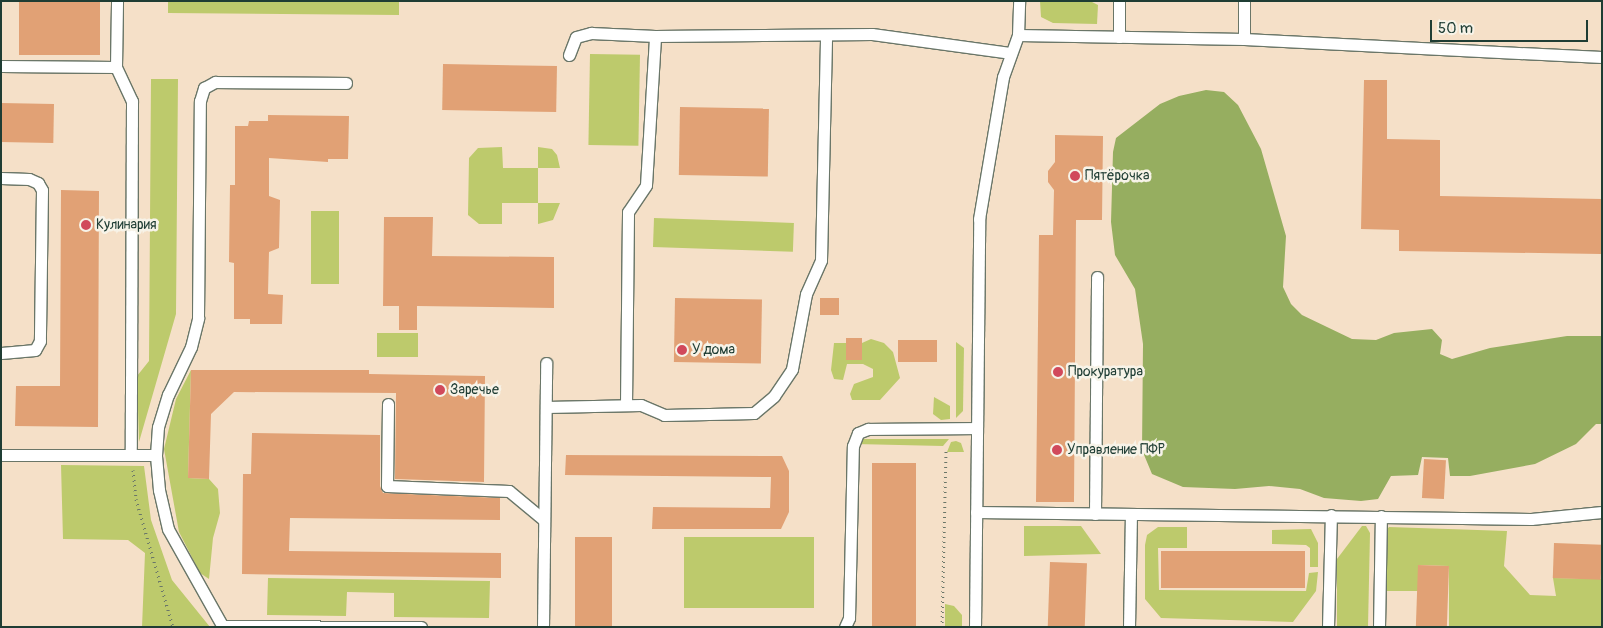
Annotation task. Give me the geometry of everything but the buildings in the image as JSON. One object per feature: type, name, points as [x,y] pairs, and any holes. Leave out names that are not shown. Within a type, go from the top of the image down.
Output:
[{"type":"lane","points":[[117,1],[116,67],[132,101],[131,455]]},
{"type":"lane","points":[[975,627],[979,219],[1002,77],[1018,35],[1019,1]]},
{"type":"lane","points":[[1119,37],[1120,1]]},
{"type":"lane","points":[[1244,1],[1244,39]]},
{"type":"lane","points":[[570,55],[576,37],[591,33],[655,36],[872,34],[1010,53]]},
{"type":"lane","points":[[546,407],[641,405],[664,416],[754,413],[774,396],[792,369],[806,294],[820,260],[826,35]]},
{"type":"lane","points":[[1018,35],[1244,39],[1602,57]]},
{"type":"lane","points":[[626,405],[628,212],[646,185],[655,36]]},
{"type":"lane","points":[[1,66],[116,67]]},
{"type":"lane","points":[[346,83],[215,82],[204,88],[200,101],[198,318],[192,347],[168,395],[158,427],[156,455],[159,490],[168,529],[223,626],[421,627]]},
{"type":"lane","points":[[1,178],[29,179],[38,183],[42,190],[40,341],[35,350],[1,352]]},
{"type":"lane","points":[[1095,514],[1097,277]]},
{"type":"lane","points":[[543,627],[546,363]]},
{"type":"lane","points":[[388,404],[387,486],[509,491],[544,520]]},
{"type":"lane","points":[[845,627],[849,618],[853,446],[858,433],[868,429],[976,428]]},
{"type":"lane","points":[[1,455],[156,455]]},
{"type":"lane","points":[[976,512],[1531,519],[1602,512]]},
{"type":"lane","points":[[1129,627],[1131,514]]},
{"type":"lane","points":[[1328,627],[1331,515]]},
{"type":"lane","points":[[1379,627],[1381,516]]},
{"type":"path","points":[[942,627],[946,449]]},
{"type":"path","points":[[131,455],[136,499],[173,627]]},
{"type":"green space","points":[[168,1],[399,1],[399,15],[168,13]]},
{"type":"green space","points":[[1040,1],[1090,1],[1098,5],[1097,24],[1053,23],[1041,17]]},
{"type":"green space","points":[[590,54],[640,55],[638,146],[588,145]]},
{"type":"green space","points":[[151,79],[178,79],[176,314],[139,442],[137,376],[149,361]]},
{"type":"green space","points":[[1206,90],[1224,92],[1238,105],[1261,149],[1286,236],[1283,287],[1291,304],[1302,315],[1352,339],[1376,340],[1394,333],[1432,329],[1442,340],[1440,354],[1452,359],[1490,348],[1567,336],[1602,336],[1602,424],[1596,424],[1576,444],[1535,464],[1470,476],[1450,476],[1448,458],[1422,457],[1418,475],[1391,476],[1378,499],[1361,501],[1324,498],[1300,489],[1269,486],[1235,489],[1183,487],[1152,474],[1142,450],[1143,344],[1135,289],[1115,255],[1111,222],[1113,152],[1116,138],[1160,104],[1179,96]]},
{"type":"green space","points":[[502,147],[503,168],[538,168],[538,203],[502,203],[502,224],[479,224],[468,215],[469,158],[478,148]]},
{"type":"green space","points":[[538,147],[552,149],[557,155],[560,168],[538,168]]},
{"type":"green space","points":[[538,203],[560,203],[553,220],[538,224]]},
{"type":"green space","points":[[311,211],[339,211],[339,284],[311,284]]},
{"type":"green space","points":[[654,218],[794,223],[793,252],[653,247]]},
{"type":"green space","points":[[377,333],[418,333],[418,357],[377,357]]},
{"type":"green space","points":[[871,339],[884,343],[893,352],[900,378],[880,400],[852,400],[850,394],[854,384],[873,377],[873,369],[863,364],[847,364],[843,380],[834,379],[831,370],[834,343],[846,343],[846,360],[861,360],[862,343]]},
{"type":"green space","points":[[956,342],[964,348],[963,411],[956,418]]},
{"type":"green space","points":[[191,370],[188,478],[209,479],[218,489],[220,513],[213,538],[209,579],[200,573],[179,532],[164,449],[176,399]]},
{"type":"green space","points":[[934,397],[950,406],[950,419],[941,420],[933,414]]},
{"type":"green space","points":[[861,439],[949,439],[943,446],[855,444]]},
{"type":"green space","points":[[951,442],[961,443],[964,452],[947,452]]},
{"type":"green space","points":[[61,465],[144,466],[151,520],[172,580],[210,627],[142,627],[145,553],[128,540],[63,539]]},
{"type":"green space","points":[[1024,526],[1081,526],[1101,554],[1024,556]]},
{"type":"green space","points":[[1362,526],[1366,526],[1370,533],[1368,627],[1337,627],[1337,559]]},
{"type":"green space","points":[[1158,527],[1187,527],[1187,548],[1158,548],[1159,590],[1306,591],[1309,573],[1318,572],[1316,591],[1293,622],[1161,618],[1145,599],[1145,545],[1147,535]]},
{"type":"green space","points":[[1389,527],[1507,531],[1504,566],[1530,595],[1556,596],[1553,578],[1602,579],[1602,627],[1449,627],[1449,566],[1418,565],[1418,591],[1383,591],[1385,532]]},
{"type":"green space","points":[[1311,529],[1318,543],[1318,567],[1310,567],[1310,548],[1306,545],[1272,544],[1272,530]]},
{"type":"green space","points":[[684,537],[814,537],[814,608],[684,608]]},
{"type":"green space","points":[[268,578],[490,581],[489,618],[394,617],[394,593],[347,592],[346,616],[267,615]]},
{"type":"green space","points":[[945,604],[954,606],[962,615],[962,627],[945,627]]},
{"type":"place","name":"Пятёрочка","points":[[1075,176]]},
{"type":"place","name":"Кулинария","points":[[86,225]]},
{"type":"place","name":"У дома","points":[[682,350]]},
{"type":"place","name":"Прокуратура","points":[[1058,372]]},
{"type":"place","name":"Заречье","points":[[440,390]]},
{"type":"place","name":"Управление ПФР","points":[[1057,450]]}]
